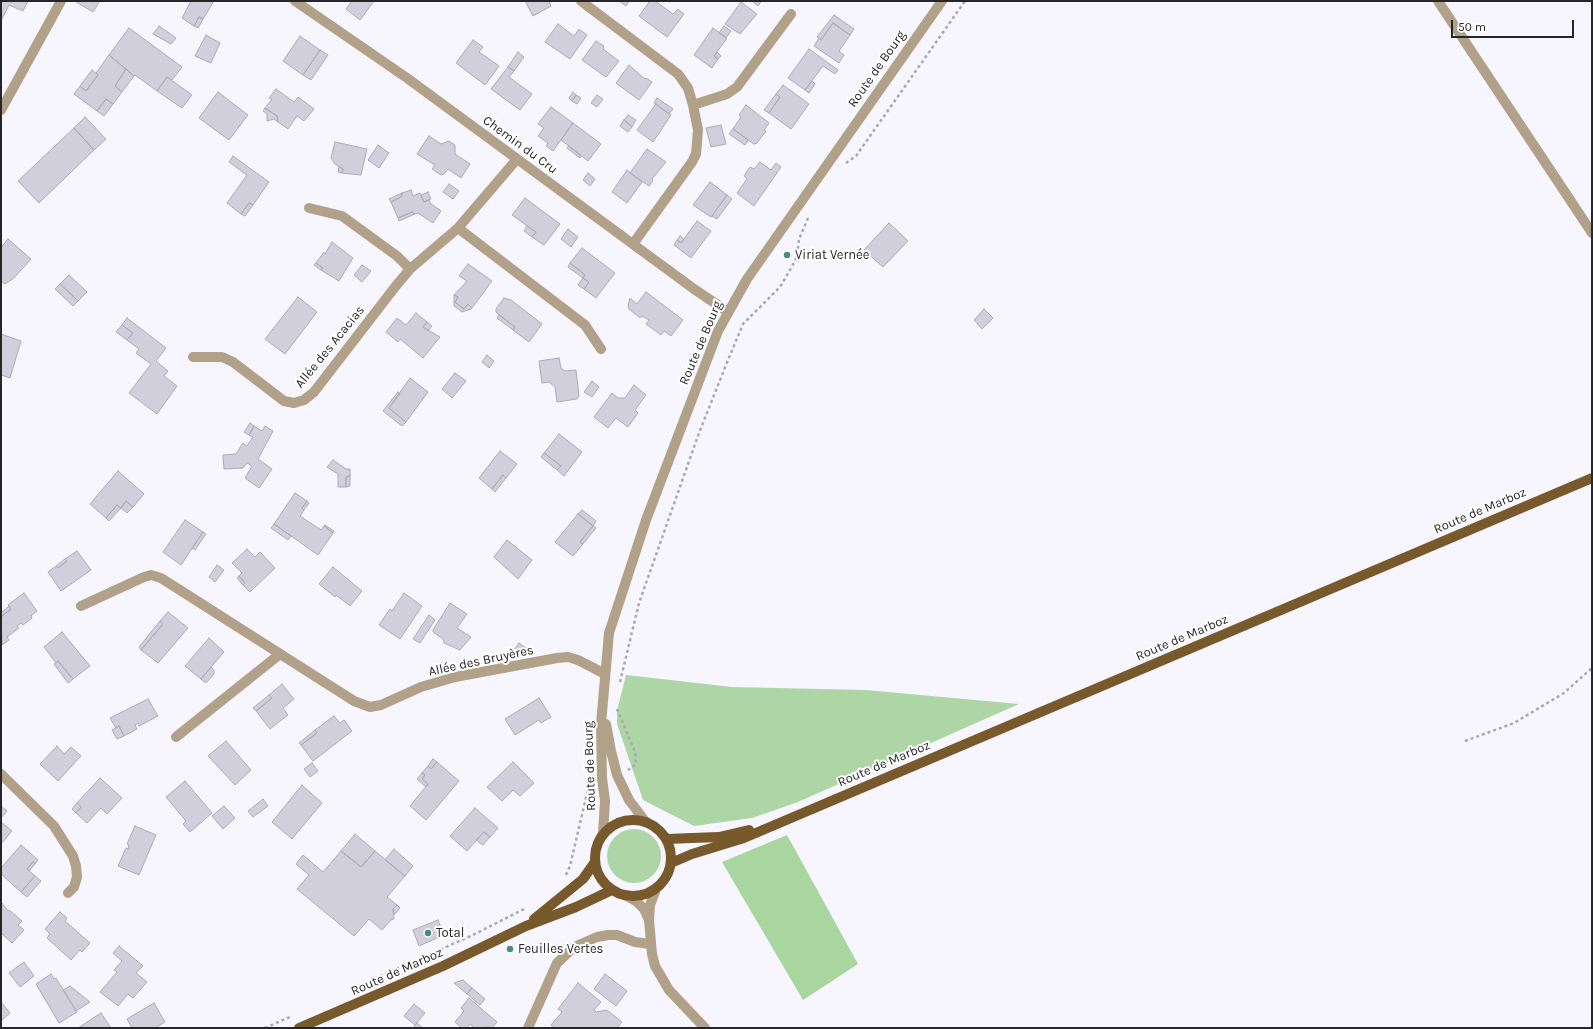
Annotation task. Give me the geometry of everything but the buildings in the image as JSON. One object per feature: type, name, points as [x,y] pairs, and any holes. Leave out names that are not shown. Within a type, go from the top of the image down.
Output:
[{"type":"main road","name":"Route de Marboz","points":[[671,863],[692,854],[744,838],[1592,478]]},
{"type":"main road","points":[[633,819],[645,821],[661,831],[666,839],[671,850],[671,863],[666,877],[656,889],[646,894],[636,896],[625,895],[612,890],[598,873],[595,862],[596,847],[603,834],[612,826],[622,821],[633,819]]},
{"type":"main road","name":"Route de Marboz","points":[[666,839],[719,837],[782,822]]},
{"type":"main road","name":"Route de Marboz","points":[[526,926],[583,879],[595,862]]},
{"type":"main road","name":"Route de Marboz","points":[[299,1028],[448,964],[526,926],[576,907],[612,890]]},
{"type":"street","points":[[1,110],[61,1]]},
{"type":"street","name":"Chemin du Cru","points":[[295,1],[407,78],[728,312]]},
{"type":"street","points":[[581,1],[678,74],[688,88],[693,105],[698,130],[696,154],[692,162],[633,244]]},
{"type":"street","name":"Route de Bourg","points":[[603,834],[605,801],[602,778],[601,724],[609,633],[622,590],[718,331],[751,274],[942,1]]},
{"type":"street","points":[[1438,1],[1592,233]]},
{"type":"street","points":[[693,105],[727,94],[736,88],[790,14]]},
{"type":"street","name":"Allée des Acacias","points":[[193,357],[222,358],[233,362],[284,401],[294,403],[304,400],[314,392],[394,287],[410,269],[458,228],[517,159]]},
{"type":"street","points":[[309,208],[342,216],[397,256],[410,269]]},
{"type":"street","points":[[458,228],[586,325],[601,349]]},
{"type":"street","name":"Allée des Bruyères","points":[[81,606],[135,580],[151,575],[160,578],[354,701],[370,707],[381,705],[421,687],[455,677],[558,658],[568,657],[578,660],[605,674]]},
{"type":"street","points":[[176,737],[280,654]]},
{"type":"street","name":"Route de Bourg","points":[[603,698],[611,751],[617,775],[629,800],[645,821]]},
{"type":"street","points":[[1,774],[54,826],[73,856],[77,877],[74,887],[68,893]]},
{"type":"street","points":[[656,889],[650,905],[649,920],[652,954],[661,978],[683,1006],[705,1028]]},
{"type":"street","points":[[625,895],[644,909],[649,920]]},
{"type":"street","points":[[528,1028],[557,963],[574,947],[597,937],[608,935],[650,944]]},
{"type":"path","points":[[843,166],[856,156],[965,1]]},
{"type":"path","points":[[619,686],[639,603],[699,433],[728,360],[743,324],[780,287],[790,270],[796,256],[799,239],[810,213]]},
{"type":"path","points":[[1465,741],[1489,734],[1526,717],[1564,693],[1592,668]]},
{"type":"path","points":[[617,705],[617,711],[635,752],[636,764],[626,771]]},
{"type":"path","points":[[565,877],[570,866],[590,784],[602,778]]},
{"type":"path","points":[[352,989],[473,935],[527,908]]},
{"type":"path","points":[[265,1028],[294,1015]]},
{"type":"green space","points":[[626,675],[732,687],[866,690],[1019,704],[798,802],[752,818],[694,826],[643,800],[617,724],[617,711]]},
{"type":"green space","points":[[629,829],[639,829],[649,833],[657,841],[661,851],[661,861],[657,871],[649,879],[639,883],[629,883],[619,879],[611,871],[607,861],[607,851],[611,841],[619,833]]},
{"type":"green space","points":[[787,835],[858,964],[803,1000],[722,862]]},
{"type":"place","name":"Viriat Vernée","points":[[787,255]]},
{"type":"place","name":"Total","points":[[428,933]]},
{"type":"place","name":"Feuilles Vertes","points":[[510,949]]}]
